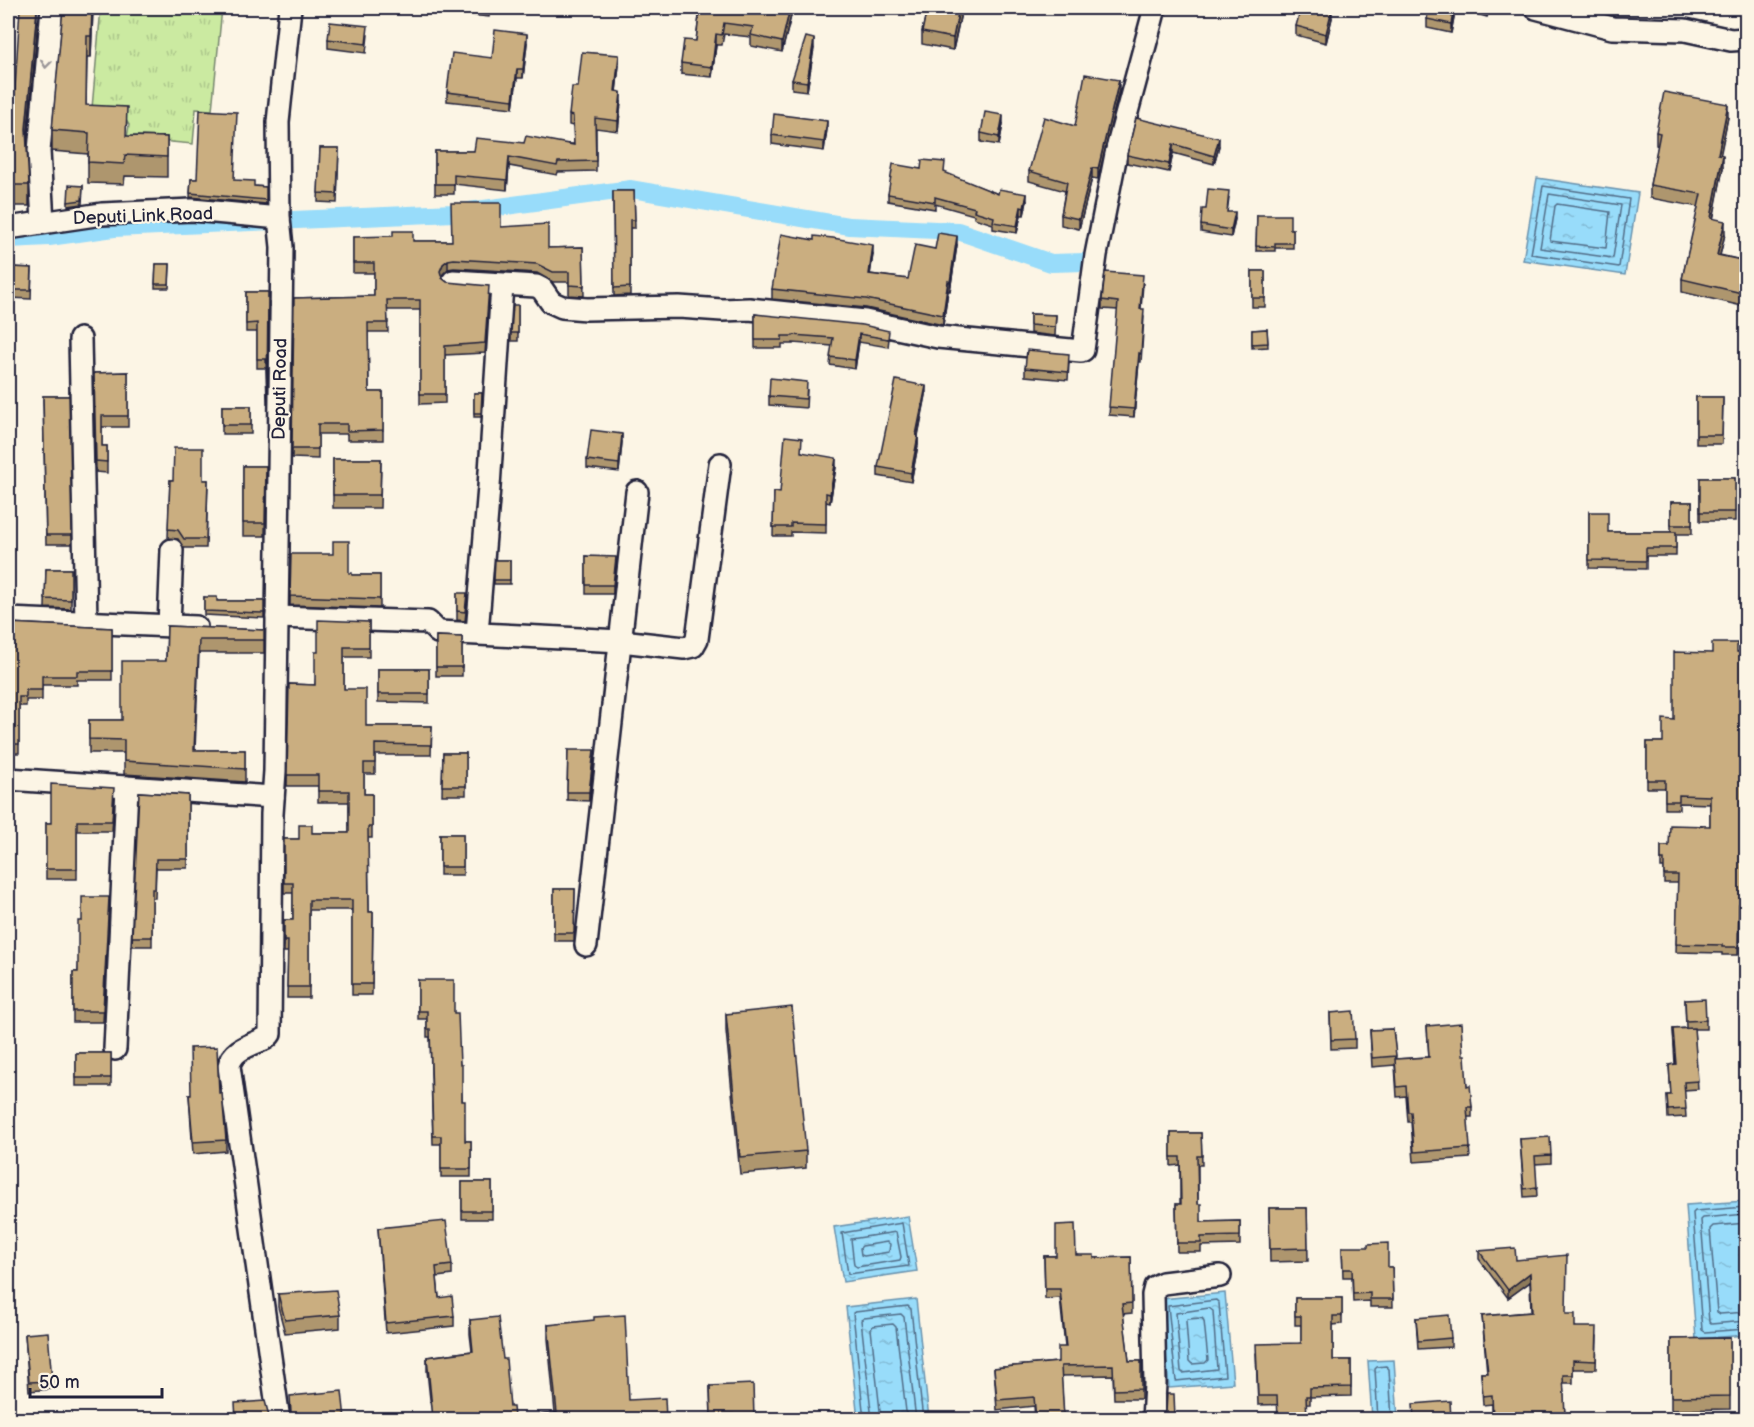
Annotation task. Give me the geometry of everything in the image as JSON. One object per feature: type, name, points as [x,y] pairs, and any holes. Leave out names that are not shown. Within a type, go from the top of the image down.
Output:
[{"type":"street","points":[[43,222],[39,151],[52,8]]},
{"type":"street","name":"Deputi Road","points":[[279,1419],[229,1066],[230,1058],[235,1053],[270,1034],[282,247],[279,218],[278,122],[290,8]]},
{"type":"street","points":[[453,281],[536,286],[542,289],[551,302],[562,307],[749,309],[865,321],[938,337],[1081,351],[1083,350],[1096,255],[1117,149],[1155,8]]},
{"type":"street","points":[[1536,8],[1612,28],[1685,30],[1731,40],[1746,39]]},
{"type":"street","name":"Deputi Link Road","points":[[8,228],[102,214],[192,210],[279,218]]},
{"type":"street","points":[[477,633],[491,465],[502,285]]},
{"type":"street","points":[[80,339],[86,622]]},
{"type":"street","points":[[253,630],[277,624],[428,622],[438,632],[621,641],[684,648],[693,646],[697,639],[720,464]]},
{"type":"street","points":[[586,945],[637,492]]},
{"type":"street","points":[[169,626],[172,550]]},
{"type":"street","points":[[8,619],[217,628]]},
{"type":"street","points":[[8,779],[273,797]]},
{"type":"street","points":[[115,1049],[127,787]]},
{"type":"street","points":[[1152,1419],[1155,1384],[1153,1294],[1155,1287],[1163,1283],[1220,1276]]},
{"type":"green space","points":[[101,8],[222,8],[212,110],[196,109],[193,144],[127,138],[129,125],[124,117],[92,108]]},
{"type":"water","points":[[1537,178],[1638,193],[1625,275],[1523,260]]},
{"type":"water","points":[[1746,1201],[1746,1335],[1696,1339],[1686,1205]]},
{"type":"water","points":[[908,1216],[917,1271],[843,1282],[834,1227]]},
{"type":"water","points":[[1225,1293],[1233,1383],[1169,1388],[1161,1299]]},
{"type":"water","points":[[916,1299],[929,1419],[858,1419],[846,1307]]},
{"type":"water","points":[[1394,1360],[1398,1419],[1372,1419],[1368,1361]]},
{"type":"building","points":[[20,8],[37,9],[26,129],[29,185],[8,185],[8,117],[9,103],[14,103]]},
{"type":"building","points":[[63,8],[92,8],[91,36],[87,36],[86,105],[127,107],[126,136],[167,137],[167,157],[125,155],[124,164],[88,162],[89,133],[52,130]]},
{"type":"building","points":[[700,8],[790,8],[782,42],[751,35],[753,27],[724,23],[722,35],[716,34],[712,67],[681,63],[684,40],[696,41]]},
{"type":"building","points":[[927,8],[959,8],[953,38],[922,32]]},
{"type":"building","points":[[1301,8],[1332,9],[1326,34],[1296,26]]},
{"type":"building","points":[[1429,8],[1454,8],[1451,24],[1427,19]]},
{"type":"building","points":[[330,22],[368,26],[366,44],[328,39]]},
{"type":"building","points":[[495,30],[527,34],[523,69],[517,69],[513,100],[447,92],[452,53],[492,58]]},
{"type":"building","points":[[806,37],[814,39],[807,82],[792,80]]},
{"type":"building","points":[[582,52],[619,55],[615,91],[621,92],[618,121],[595,118],[596,161],[558,162],[557,166],[509,157],[507,180],[454,175],[454,184],[435,184],[435,151],[474,151],[476,138],[524,143],[526,136],[574,145],[573,116],[569,115],[572,87],[578,87]]},
{"type":"building","points":[[1085,74],[1119,80],[1098,169],[1092,168],[1079,219],[1061,215],[1067,182],[1029,171],[1044,117],[1075,126]]},
{"type":"building","points":[[1664,92],[1728,104],[1718,154],[1723,155],[1711,218],[1725,221],[1717,255],[1746,261],[1742,293],[1682,279],[1701,194],[1650,185],[1660,133],[1656,132]]},
{"type":"building","points":[[200,110],[237,112],[234,180],[254,181],[254,186],[266,187],[266,200],[190,193],[191,179],[197,179]]},
{"type":"building","points":[[985,112],[1003,115],[999,137],[981,133]]},
{"type":"building","points":[[774,114],[827,121],[824,142],[772,135]]},
{"type":"building","points":[[1136,118],[1219,138],[1214,156],[1173,144],[1169,164],[1127,155]]},
{"type":"building","points":[[320,148],[339,148],[337,194],[318,193]]},
{"type":"building","points":[[922,160],[945,162],[944,172],[998,194],[999,189],[1027,194],[1024,208],[1021,207],[1017,226],[993,222],[994,217],[974,211],[975,208],[935,197],[935,202],[888,194],[893,164],[921,169]]},
{"type":"building","points":[[69,185],[83,186],[82,200],[68,202]]},
{"type":"building","points":[[1208,189],[1229,191],[1227,212],[1235,212],[1231,230],[1201,225],[1202,209],[1206,209]]},
{"type":"building","points":[[613,191],[634,191],[635,220],[630,220],[630,287],[614,288]]},
{"type":"building","points":[[451,203],[501,203],[501,227],[548,224],[548,248],[583,247],[584,286],[569,285],[569,272],[553,272],[537,264],[448,260],[440,271],[442,278],[447,282],[489,286],[485,343],[445,346],[445,394],[420,394],[420,300],[387,300],[388,323],[368,323],[369,392],[383,392],[383,430],[347,431],[347,424],[318,424],[318,449],[292,449],[294,298],[374,296],[374,263],[353,263],[353,237],[393,236],[393,231],[413,231],[413,241],[452,241]]},
{"type":"building","points":[[1257,215],[1290,215],[1293,243],[1275,243],[1275,247],[1256,246]]},
{"type":"building","points":[[938,233],[957,236],[943,315],[866,299],[772,289],[781,234],[814,240],[814,236],[833,238],[873,245],[869,274],[908,279],[915,245],[935,249]]},
{"type":"building","points":[[156,264],[170,264],[169,284],[155,284]]},
{"type":"building","points":[[10,267],[32,268],[31,290],[10,290]]},
{"type":"building","points":[[1252,271],[1265,271],[1265,298],[1252,298]]},
{"type":"building","points":[[1105,272],[1143,275],[1140,309],[1144,309],[1141,354],[1139,353],[1134,409],[1109,407],[1118,302],[1102,300]]},
{"type":"building","points":[[246,292],[268,292],[267,396],[266,359],[257,359],[257,323],[246,324]]},
{"type":"building","points":[[513,305],[518,305],[518,333],[511,333]]},
{"type":"building","points":[[755,314],[863,325],[889,331],[888,339],[859,334],[855,360],[830,357],[833,338],[793,335],[782,336],[782,340],[755,340]]},
{"type":"building","points":[[1030,314],[1056,315],[1055,327],[1030,325]]},
{"type":"building","points":[[1267,329],[1268,343],[1252,344],[1252,330]]},
{"type":"building","points":[[1027,350],[1069,354],[1068,372],[1025,368]]},
{"type":"building","points":[[128,372],[128,416],[102,416],[102,446],[107,446],[107,462],[96,461],[94,373]]},
{"type":"building","points":[[770,378],[807,382],[806,399],[769,396]]},
{"type":"building","points":[[896,380],[926,386],[911,473],[878,467]]},
{"type":"building","points":[[474,393],[482,393],[481,413],[474,413]]},
{"type":"building","points":[[43,396],[69,396],[72,535],[46,535]]},
{"type":"building","points":[[1696,397],[1723,397],[1722,435],[1696,435]]},
{"type":"building","points":[[222,406],[251,406],[251,425],[222,425]]},
{"type":"building","points":[[591,430],[622,434],[619,464],[587,460]]},
{"type":"building","points":[[785,436],[802,438],[801,452],[836,458],[830,494],[826,493],[826,524],[791,523],[791,527],[773,527],[774,492],[780,493]]},
{"type":"building","points":[[174,448],[203,448],[203,480],[208,480],[206,539],[184,539],[178,530],[168,529]]},
{"type":"building","points":[[333,459],[381,459],[380,495],[333,495]]},
{"type":"building","points":[[243,466],[266,466],[265,523],[243,523]]},
{"type":"building","points":[[1700,478],[1735,478],[1735,512],[1700,512]]},
{"type":"building","points":[[1671,502],[1692,502],[1692,525],[1671,525]]},
{"type":"building","points":[[1589,512],[1608,512],[1608,532],[1676,532],[1676,548],[1646,548],[1646,561],[1589,560]]},
{"type":"building","points":[[333,541],[349,541],[349,573],[352,575],[380,575],[380,599],[290,596],[291,554],[333,554]]},
{"type":"building","points":[[586,556],[616,557],[613,585],[586,585]]},
{"type":"building","points":[[495,560],[510,560],[510,580],[494,580]]},
{"type":"building","points":[[46,569],[71,569],[71,600],[45,599]]},
{"type":"building","points":[[457,593],[467,593],[465,612],[457,611]]},
{"type":"building","points":[[204,597],[217,597],[217,601],[264,601],[264,613],[204,611]]},
{"type":"building","points":[[318,620],[369,622],[369,647],[344,647],[344,689],[366,689],[366,726],[432,726],[431,745],[375,744],[375,763],[364,763],[364,794],[372,794],[372,827],[368,827],[369,912],[373,912],[372,984],[352,984],[352,900],[309,900],[309,987],[287,987],[288,941],[284,941],[284,920],[293,920],[293,883],[284,883],[284,839],[299,839],[299,825],[312,825],[312,833],[349,833],[349,791],[318,791],[318,775],[287,775],[289,684],[315,685]]},
{"type":"building","points":[[8,623],[112,628],[112,671],[77,671],[77,676],[42,676],[42,690],[26,690],[26,697],[19,697],[19,744],[8,744]]},
{"type":"building","points":[[167,626],[264,630],[264,640],[199,640],[194,750],[245,750],[245,769],[124,761],[124,740],[89,739],[89,720],[122,720],[122,661],[166,661]]},
{"type":"building","points":[[436,636],[462,637],[462,667],[436,667]]},
{"type":"building","points":[[1712,643],[1737,643],[1737,652],[1746,652],[1746,904],[1739,904],[1738,947],[1676,944],[1678,875],[1664,875],[1661,846],[1669,846],[1670,825],[1710,826],[1710,796],[1679,795],[1679,801],[1665,801],[1665,780],[1647,780],[1647,742],[1663,742],[1663,719],[1674,720],[1674,652],[1712,653]]},
{"type":"building","points":[[378,669],[429,669],[429,694],[378,694]]},
{"type":"building","points":[[568,750],[594,750],[589,792],[567,792]]},
{"type":"building","points":[[443,753],[466,753],[466,786],[442,786]]},
{"type":"building","points":[[51,784],[114,788],[112,821],[77,821],[77,869],[46,869],[46,823],[51,823]]},
{"type":"building","points":[[139,792],[188,795],[188,859],[156,859],[155,889],[152,889],[152,937],[132,937]]},
{"type":"building","points":[[440,834],[463,834],[463,867],[440,867]]},
{"type":"building","points":[[554,889],[575,889],[574,933],[554,933]]},
{"type":"building","points":[[82,897],[109,897],[103,1011],[73,1011],[73,972],[78,972],[78,921],[82,921]]},
{"type":"building","points":[[418,980],[454,980],[454,1013],[458,1013],[460,1065],[462,1065],[462,1101],[465,1101],[465,1141],[471,1141],[471,1169],[441,1169],[441,1136],[433,1136],[430,1029],[427,1029],[427,1011],[418,1011]]},
{"type":"building","points":[[1705,999],[1706,1020],[1686,1021],[1685,1000]]},
{"type":"building","points":[[792,1007],[806,1151],[740,1157],[726,1014]]},
{"type":"building","points":[[1353,1011],[1355,1039],[1331,1040],[1330,1013]]},
{"type":"building","points":[[1461,1023],[1467,1086],[1470,1085],[1472,1107],[1467,1107],[1470,1148],[1414,1152],[1411,1112],[1408,1112],[1406,1086],[1397,1087],[1395,1059],[1429,1057],[1427,1026]]},
{"type":"building","points":[[1694,1028],[1698,1081],[1684,1082],[1686,1109],[1668,1110],[1667,1095],[1671,1095],[1669,1065],[1676,1064],[1673,1029]]},
{"type":"building","points":[[1393,1029],[1396,1056],[1372,1058],[1370,1030]]},
{"type":"building","points":[[217,1047],[219,1093],[222,1093],[226,1140],[193,1142],[189,1095],[191,1095],[190,1048]]},
{"type":"building","points":[[76,1053],[111,1053],[111,1078],[76,1078]]},
{"type":"building","points":[[1171,1133],[1201,1133],[1202,1156],[1197,1156],[1198,1204],[1201,1204],[1201,1222],[1240,1221],[1240,1236],[1201,1237],[1201,1243],[1177,1243],[1176,1204],[1181,1204],[1180,1157],[1171,1157]]},
{"type":"building","points":[[1550,1137],[1551,1155],[1535,1156],[1537,1187],[1524,1189],[1520,1139]]},
{"type":"building","points":[[462,1182],[492,1182],[492,1211],[462,1211]]},
{"type":"building","points":[[1269,1208],[1307,1208],[1308,1248],[1270,1249]]},
{"type":"building","points":[[446,1221],[452,1265],[436,1267],[439,1298],[452,1296],[454,1316],[386,1323],[378,1228]]},
{"type":"building","points":[[1075,1224],[1076,1255],[1094,1255],[1094,1258],[1131,1257],[1132,1303],[1122,1304],[1129,1361],[1141,1361],[1141,1389],[1114,1390],[1113,1365],[1061,1366],[1064,1419],[1036,1419],[1034,1397],[997,1400],[994,1368],[1058,1362],[1058,1347],[1066,1347],[1060,1289],[1045,1289],[1044,1256],[1056,1256],[1056,1225]]},
{"type":"building","points":[[1388,1243],[1388,1267],[1392,1267],[1393,1299],[1370,1299],[1370,1293],[1353,1294],[1352,1269],[1343,1269],[1342,1247],[1368,1247],[1368,1244]]},
{"type":"building","points":[[1515,1248],[1516,1260],[1567,1255],[1566,1314],[1575,1314],[1575,1327],[1597,1327],[1596,1361],[1573,1360],[1573,1375],[1563,1375],[1565,1416],[1493,1419],[1492,1395],[1483,1396],[1481,1373],[1488,1373],[1482,1316],[1532,1312],[1530,1273],[1508,1290],[1479,1251]]},
{"type":"building","points":[[336,1290],[340,1315],[285,1320],[278,1294]]},
{"type":"building","points":[[1295,1298],[1342,1298],[1342,1316],[1333,1316],[1333,1360],[1351,1360],[1351,1387],[1310,1388],[1310,1396],[1306,1396],[1307,1419],[1278,1419],[1277,1396],[1258,1396],[1256,1344],[1301,1343],[1301,1316],[1295,1316]]},
{"type":"building","points":[[625,1315],[629,1400],[665,1398],[666,1419],[415,1419],[433,1418],[427,1357],[473,1351],[470,1320],[498,1317],[503,1359],[506,1359],[510,1407],[513,1407],[514,1417],[557,1413],[548,1325],[594,1320],[594,1317]]},
{"type":"building","points":[[1449,1315],[1451,1338],[1418,1341],[1416,1318]]},
{"type":"building","points":[[48,1332],[52,1381],[29,1382],[25,1334]]},
{"type":"building","points":[[1730,1338],[1730,1396],[1671,1397],[1671,1339]]},
{"type":"building","points":[[753,1384],[754,1419],[733,1419],[733,1414],[711,1415],[710,1386]]},
{"type":"building","points":[[342,1391],[345,1419],[286,1419],[291,1413],[290,1396]]},
{"type":"building","points":[[1167,1394],[1174,1394],[1175,1419],[1162,1419],[1166,1413]]},
{"type":"building","points":[[265,1401],[272,1419],[236,1419],[235,1403]]},
{"type":"building","points":[[1450,1401],[1451,1419],[1414,1419],[1413,1404]]},
{"type":"waterway","points":[[8,239],[49,237],[114,228],[454,213],[631,189],[849,226],[958,231],[1051,263],[1086,262]]}]
